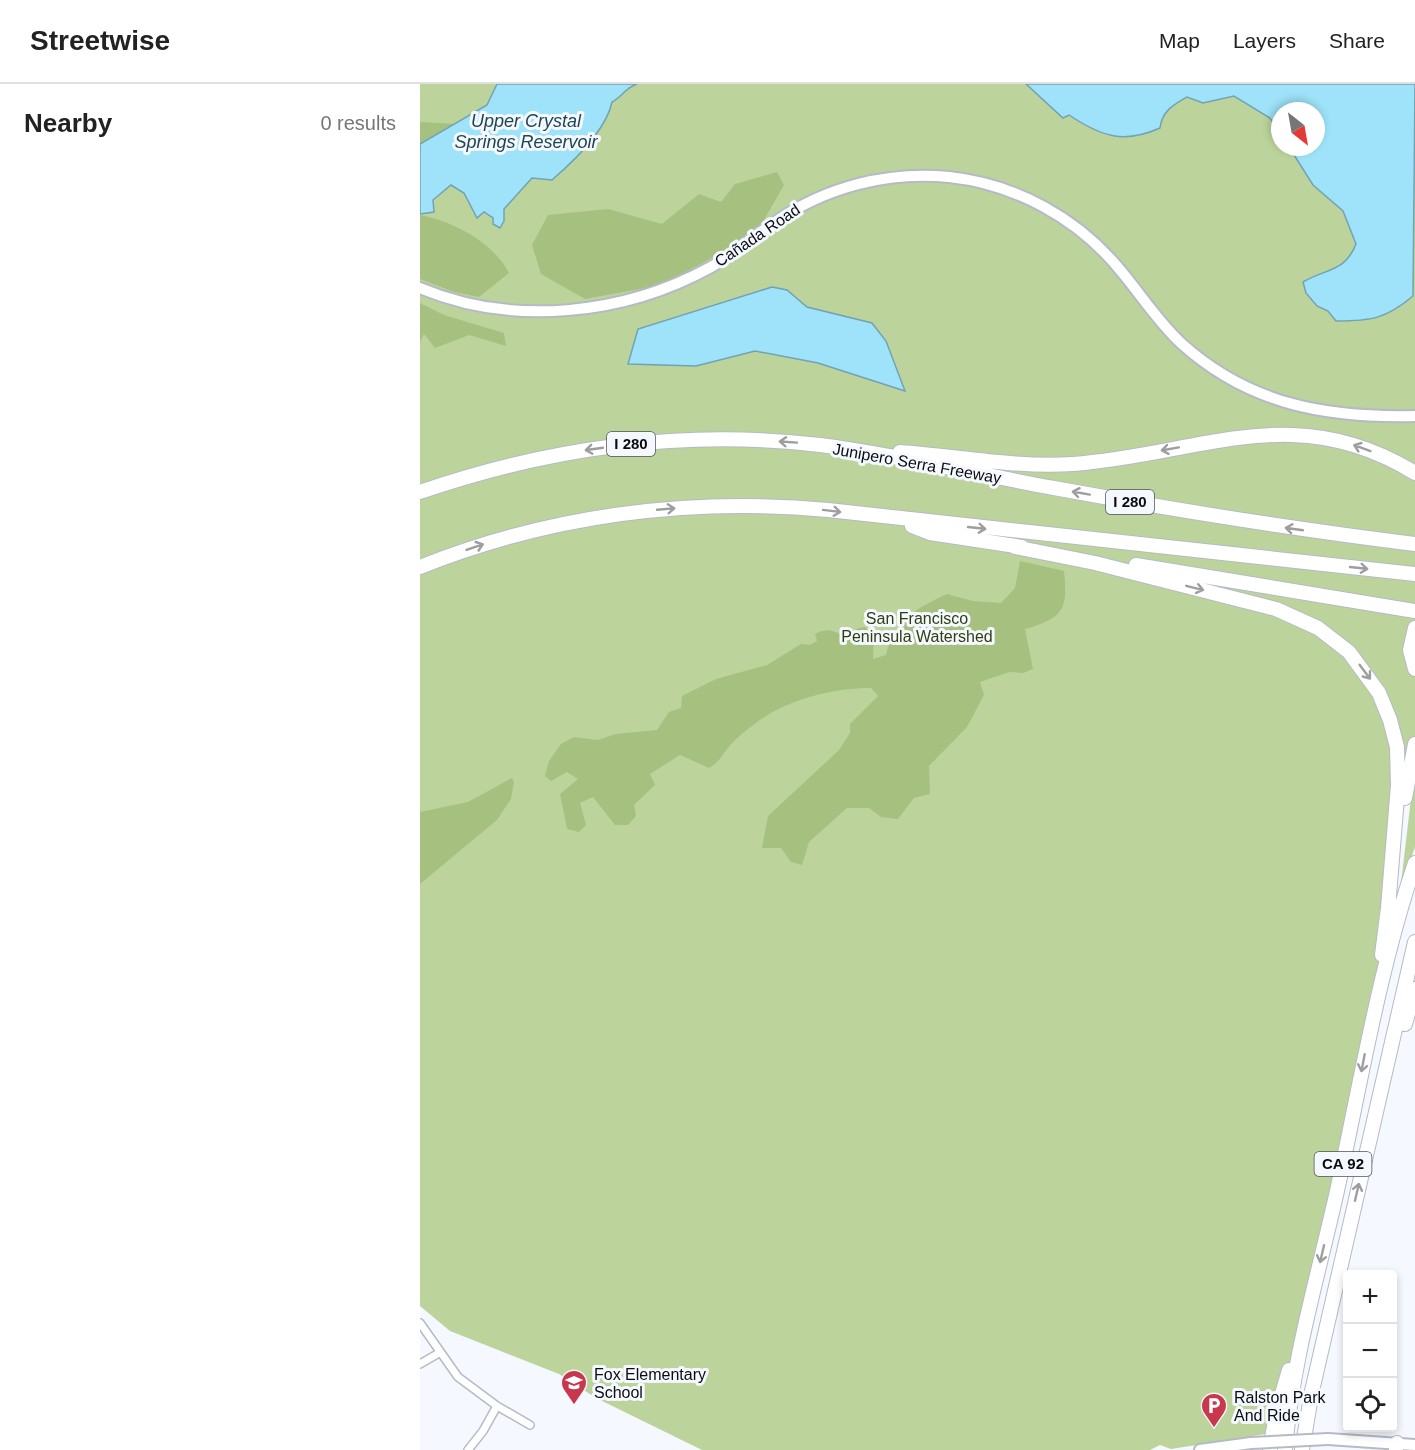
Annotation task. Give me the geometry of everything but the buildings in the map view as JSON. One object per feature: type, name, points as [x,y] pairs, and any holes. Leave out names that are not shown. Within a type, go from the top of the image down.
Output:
[{"type":"highway","points":[[846,449],[1053,465],[1105,460],[1240,436],[1290,434],[1325,438],[1353,445],[1380,454],[1415,473]]},
{"type":"highway","name":"Junipero Serra Freeway","points":[[420,492],[511,464],[625,445],[737,440],[846,449],[1180,511],[1415,544]]},
{"type":"highway","points":[[420,567],[529,532],[637,511],[692,507],[765,506],[828,510],[898,520],[1415,574]]},
{"type":"highway","points":[[898,520],[930,533],[1409,610]]},
{"type":"highway","points":[[1334,534],[1415,534]]},
{"type":"highway","points":[[1015,547],[1095,563],[1276,609],[1318,628],[1348,652],[1379,693],[1390,720],[1397,747],[1398,785],[1388,908]]},
{"type":"highway","points":[[1415,628],[1410,650],[1415,669]]},
{"type":"highway","points":[[1374,1006],[1415,744]]},
{"type":"highway","name":"CA 92","points":[[1285,1450],[1290,1405],[1306,1320],[1348,1138],[1374,1006],[1384,980],[1415,863]]},
{"type":"highway","name":"CA 92","points":[[1302,1450],[1321,1351],[1415,942]]},
{"type":"highway","points":[[1373,1126],[1380,1113],[1415,989]]},
{"type":"highway","points":[[1270,1450],[1278,1405],[1306,1320]]},
{"type":"highway","points":[[1311,1450],[1321,1351]]},
{"type":"main road","name":"Cañada Road","points":[[420,288],[499,309],[562,311],[614,304],[689,278],[734,252],[790,211],[832,192],[877,179],[950,177],[1018,194],[1066,220],[1111,259],[1156,317],[1182,344],[1214,368],[1248,388],[1283,402],[1320,412],[1357,417],[1415,416]]},
{"type":"main road","points":[[1200,1450],[1251,1443],[1328,1439],[1404,1446]]},
{"type":"street","points":[[420,1323],[430,1334],[439,1353],[458,1377],[497,1406],[530,1425]]},
{"type":"street","points":[[420,1364],[439,1353]]},
{"type":"street","points":[[468,1450],[483,1431],[497,1406]]},
{"type":"green space","name":"San Francisco Peninsula Watershed","points":[[420,84],[1415,84],[1415,847],[1400,891],[1413,782],[1399,776],[1388,907],[1374,1006],[1307,1320],[1272,1433],[1171,1449],[1160,1445],[1150,1450],[702,1450],[596,1398],[559,1374],[450,1331],[420,1306]]},
{"type":"green space","points":[[420,122],[455,124],[420,144]]},
{"type":"green space","points":[[777,172],[784,185],[760,227],[708,260],[662,285],[585,299],[541,274],[532,245],[548,215],[608,209],[662,224],[699,194],[721,202],[735,184]]},
{"type":"green space","points":[[420,215],[446,222],[471,235],[493,252],[509,273],[479,297],[454,292],[420,279]]},
{"type":"green space","points":[[420,303],[444,315],[504,333],[506,346],[469,335],[435,348],[424,334],[420,342]]},
{"type":"green space","points":[[1020,561],[1064,571],[1065,595],[1061,610],[1048,621],[1025,629],[1033,669],[1023,673],[1010,672],[980,682],[984,695],[967,727],[929,766],[930,794],[914,798],[898,819],[881,817],[869,808],[847,808],[809,842],[802,865],[791,862],[781,848],[762,848],[768,816],[839,750],[850,733],[850,724],[878,696],[871,688],[824,693],[778,709],[742,733],[719,761],[709,768],[680,755],[650,774],[655,785],[634,805],[636,816],[628,825],[615,825],[593,797],[580,803],[586,825],[579,832],[567,829],[560,794],[578,779],[567,772],[551,781],[545,776],[549,761],[561,744],[574,737],[598,740],[616,734],[657,730],[669,712],[681,708],[682,696],[716,679],[767,665],[801,644],[810,645],[817,641],[815,634],[827,630],[846,637],[858,628],[865,627],[874,635],[873,659],[886,655],[895,633],[908,617],[916,610],[947,594],[973,601],[1001,603],[1015,588]]},
{"type":"green space","points":[[512,778],[514,782],[511,799],[497,820],[420,884],[420,812],[468,802]]},
{"type":"water","name":"Upper Crystal Springs Reservoir","points":[[497,84],[637,84],[612,102],[609,113],[596,134],[561,172],[552,180],[532,178],[504,209],[504,221],[500,228],[493,224],[493,218],[484,212],[477,218],[464,193],[451,185],[433,200],[434,212],[420,214],[420,144],[487,105]]},
{"type":"water","points":[[1026,84],[1415,84],[1413,296],[1394,310],[1377,317],[1336,321],[1328,311],[1317,306],[1306,293],[1303,282],[1341,265],[1352,253],[1356,244],[1343,211],[1313,185],[1295,156],[1325,156],[1325,102],[1271,102],[1271,120],[1234,96],[1203,103],[1187,97],[1166,113],[1160,128],[1124,137],[1092,129],[1069,115],[1063,118]]},
{"type":"water","points":[[772,287],[787,290],[807,307],[872,323],[886,341],[905,391],[818,363],[755,351],[696,366],[628,364],[638,329]]},
{"type":"place","name":"Fox Elementary School","points":[[574,1406]]},
{"type":"place","name":"Ralston Park And Ride","points":[[1214,1429]]}]
